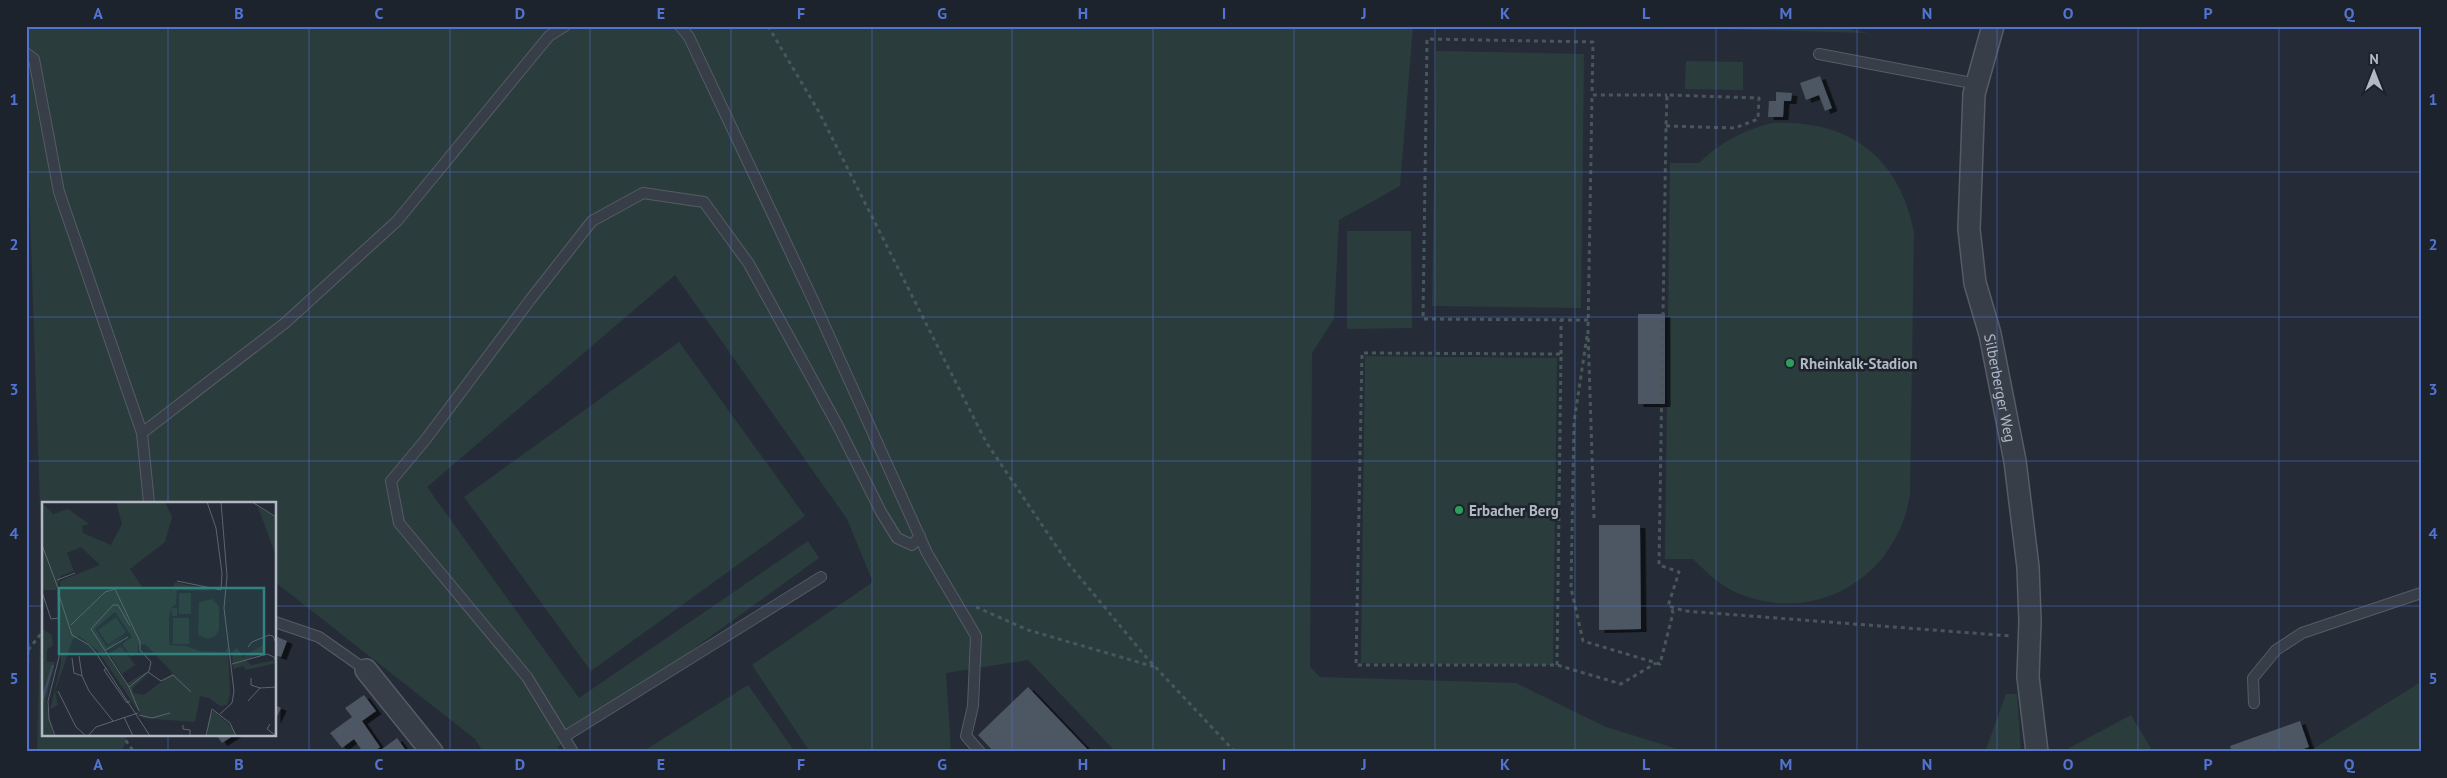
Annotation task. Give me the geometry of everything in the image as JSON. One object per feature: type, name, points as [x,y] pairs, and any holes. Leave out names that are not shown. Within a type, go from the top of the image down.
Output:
[{"type":"street","name":"Silberberger Weg","points":[[1993,26],[1974,94],[1969,229],[1975,283],[1992,343],[2015,461],[2028,567],[2030,638],[2028,677],[2037,752]]},
{"type":"street","points":[[366,670],[432,752]]},
{"type":"lane","points":[[142,433],[285,323],[397,221],[549,36],[564,26]]},
{"type":"lane","points":[[680,26],[688,37],[813,300],[927,553],[976,636],[974,706],[966,736],[980,752]]},
{"type":"lane","points":[[26,53],[34,59],[59,192],[142,433],[149,502]]},
{"type":"lane","points":[[1820,54],[1977,84]]},
{"type":"lane","points":[[573,752],[527,676],[399,523],[391,481],[426,439],[592,221],[643,193],[704,202],[749,264],[897,538],[912,545],[920,536]]},
{"type":"lane","points":[[564,737],[821,577]]},
{"type":"lane","points":[[2254,703],[2253,678],[2276,650],[2302,633],[2421,593]]},
{"type":"lane","points":[[276,622],[319,636],[366,670]]},
{"type":"path","points":[[768,26],[819,112],[986,442],[1067,562],[1156,667],[1235,752]]},
{"type":"path","points":[[1588,320],[1423,319],[1427,39],[1593,42],[1588,326],[1594,518]]},
{"type":"path","points":[[1592,95],[1759,98],[1758,118],[1735,128],[1666,126]]},
{"type":"path","points":[[1561,354],[1362,353],[1356,665],[1557,665],[1621,684],[1656,663],[1660,664],[1673,613],[1671,606],[1668,606],[1679,572],[1659,564],[1667,95]]},
{"type":"path","points":[[1557,665],[1561,320]]},
{"type":"path","points":[[1588,326],[1574,422],[1571,588],[1583,641],[1656,663]]},
{"type":"path","points":[[26,555],[26,752]]},
{"type":"path","points":[[953,597],[1028,630],[1156,667]]},
{"type":"path","points":[[1671,606],[1685,611],[2030,638]]},
{"type":"path","points":[[27,651],[42,632]]},
{"type":"path","points":[[122,736],[134,752]]},
{"type":"shaded area","points":[[26,26],[1413,26],[1400,186],[1339,220],[1334,319],[1312,353],[1310,667],[1320,677],[1516,683],[1606,727],[1684,751],[1742,752],[1116,752],[1028,660],[946,673],[951,752],[810,752],[752,665],[873,582],[847,519],[675,275],[427,487],[579,698],[808,541],[819,558],[558,747],[561,752],[483,752],[475,739],[276,583],[276,502],[42,502],[42,565],[26,97]]},
{"type":"shaded area","points":[[1604,26],[1837,26],[1868,33]]},
{"type":"shaded area","points":[[1436,51],[1584,54],[1581,308],[1432,306]]},
{"type":"shaded area","points":[[1686,61],[1743,62],[1743,90],[1685,89]]},
{"type":"shaded area","name":"Rheinkalk-Stadion","points":[[1773,123],[1800,124],[1825,128],[1847,136],[1866,148],[1883,163],[1896,182],[1907,205],[1914,232],[1910,495],[1902,523],[1889,548],[1872,569],[1850,586],[1826,597],[1799,603],[1771,602],[1742,595],[1722,584],[1693,559],[1665,559],[1670,163],[1699,163],[1733,138],[1752,129]]},
{"type":"shaded area","points":[[1347,231],[1411,231],[1412,328],[1347,329]]},
{"type":"shaded area","points":[[679,342],[805,516],[591,671],[464,497]]},
{"type":"shaded area","name":"Erbacher Berg","points":[[1365,356],[1557,358],[1553,665],[1361,663]]},
{"type":"shaded area","points":[[42,565],[42,736],[127,736],[122,752],[37,752]]},
{"type":"shaded area","points":[[2421,682],[2421,752],[2308,752]]},
{"type":"shaded area","points":[[748,685],[795,752],[642,752]]},
{"type":"shaded area","points":[[2006,694],[2017,694],[2021,752],[1985,752]]},
{"type":"shaded area","points":[[2131,715],[2153,752],[2062,752]]},
{"type":"building","points":[[1820,76],[1832,108],[1825,111],[1819,95],[1806,100],[1800,83]]},
{"type":"building","points":[[1776,92],[1792,93],[1791,101],[1784,101],[1783,117],[1768,117],[1769,101],[1776,101]]},
{"type":"building","points":[[1638,314],[1665,314],[1665,404],[1638,404]]},
{"type":"building","points":[[1599,525],[1640,525],[1641,629],[1599,630]]},
{"type":"building","points":[[276,636],[287,641],[281,657],[276,655]]},
{"type":"building","points":[[1028,687],[1090,752],[994,752],[978,735]]},
{"type":"building","points":[[364,695],[376,711],[362,721],[380,747],[374,752],[363,752],[354,739],[342,748],[330,733],[352,717],[345,708]]},
{"type":"building","points":[[276,706],[281,708],[276,719]]},
{"type":"building","points":[[2300,721],[2309,747],[2295,752],[2232,752],[2230,746]]},
{"type":"building","points":[[217,736],[233,736],[222,743]]},
{"type":"building","points":[[397,738],[407,752],[378,752]]},
{"type":"place","name":"Rheinkalk-Stadion","points":[[1790,363]]},
{"type":"place","name":"Erbacher Berg","points":[[1459,510]]}]
